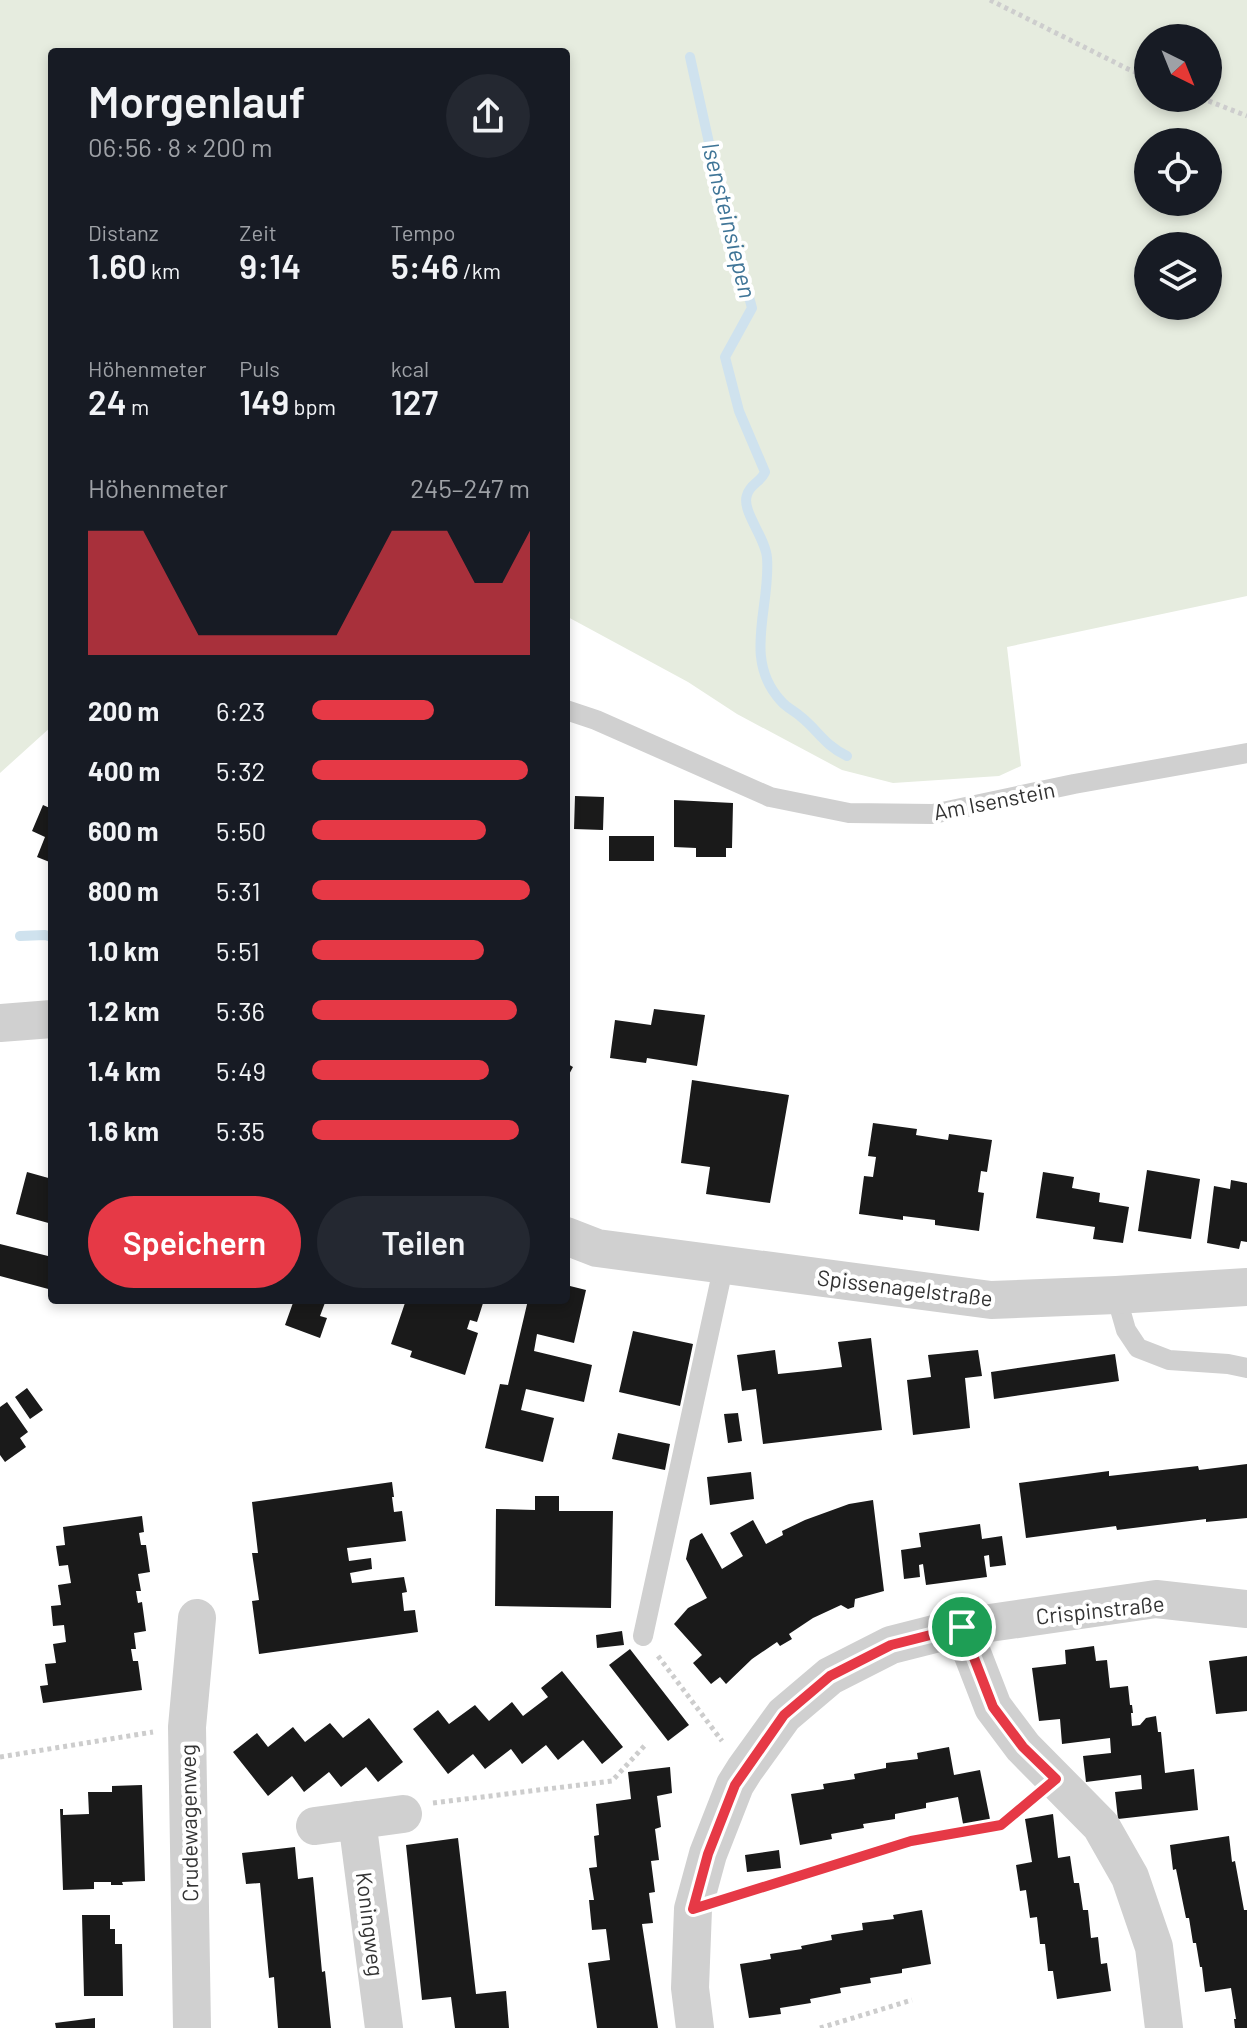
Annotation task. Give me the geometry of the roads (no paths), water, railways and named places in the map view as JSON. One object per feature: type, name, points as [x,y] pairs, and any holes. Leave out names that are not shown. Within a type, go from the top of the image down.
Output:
[{"type":"street","points":[[0,1023],[48,1019]]},
{"type":"street","name":"Spissenagelstraße","points":[[570,1238],[597,1248],[991,1300],[1247,1287]]},
{"type":"street","name":"Crispinstraße","points":[[695,2028],[690,1988],[693,1909],[708,1854],[735,1785],[784,1715],[830,1676],[891,1645],[962,1627],[1156,1599],[1247,1609]]},
{"type":"street","name":"Crudewagenweg","points":[[192,2028],[187,1727],[197,1618]]},
{"type":"street","points":[[962,1627],[993,1707],[1023,1747],[1101,1826],[1130,1877],[1154,1947],[1164,2028]]},
{"type":"street","points":[[315,1826],[417,1809]]},
{"type":"street","name":"Koningweg","points":[[357,1820],[384,2028]]},
{"type":"lane","name":"Am Isenstein","points":[[570,711],[770,797],[849,813],[933,814],[1074,784],[1247,753]]},
{"type":"lane","points":[[643,1636],[724,1264]]},
{"type":"lane","points":[[1116,1295],[1126,1330],[1138,1348],[1169,1360],[1247,1368]]},
{"type":"waterway","name":"Isensteinsiepen","points":[[690,57],[717,179],[752,308],[725,357],[739,411],[765,472],[748,491],[746,501],[767,558],[760,650],[763,668],[769,685],[783,703],[832,747],[847,756]]},
{"type":"waterway","points":[[20,936],[48,936]]}]
